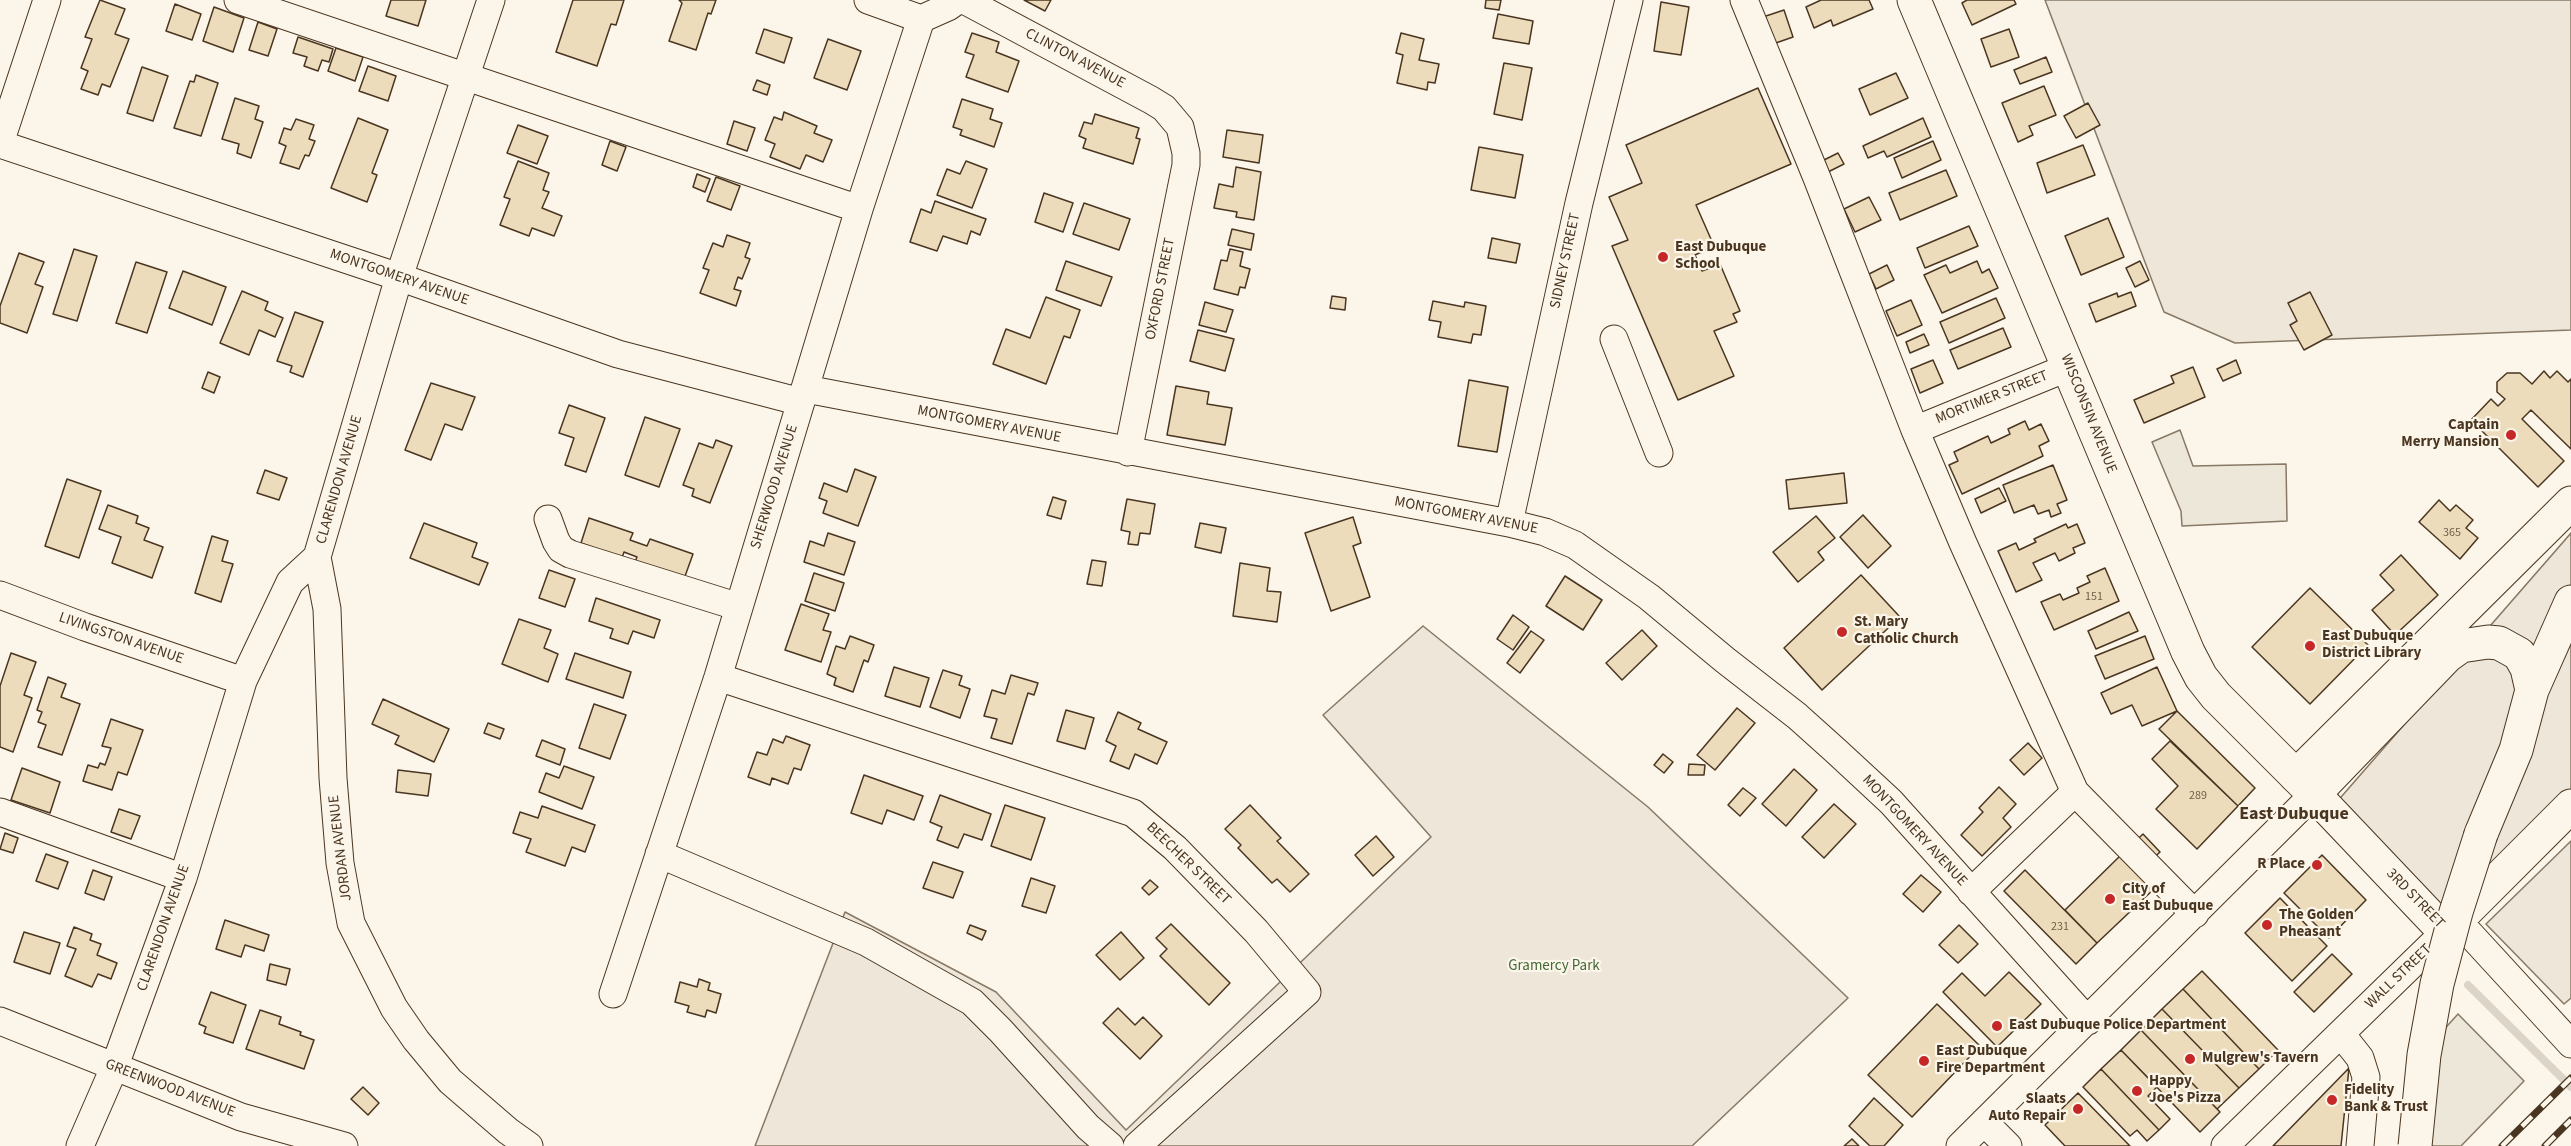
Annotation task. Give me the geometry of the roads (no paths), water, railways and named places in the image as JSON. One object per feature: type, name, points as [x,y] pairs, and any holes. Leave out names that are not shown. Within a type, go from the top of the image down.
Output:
[{"type":"main road","name":"WISCONSIN AVENUE","points":[[1914,0],[2188,652],[2201,676],[2216,696],[2305,785]]},
{"type":"main road","points":[[2305,785],[2571,503]]},
{"type":"main road","points":[[2415,1146],[2424,1055],[2437,984],[2456,912],[2481,834],[2516,750],[2532,690],[2571,602]]},
{"type":"main road","points":[[2305,785],[2447,656],[2461,646],[2488,642],[2499,643],[2519,654],[2527,668],[2532,690]]},
{"type":"main road","points":[[2516,750],[2545,705],[2571,656]]},
{"type":"main road","name":"3RD STREET","points":[[2305,785],[2445,932]]},
{"type":"main road","name":"WALL STREET","points":[[2445,932],[2571,806]]},
{"type":"street","points":[[0,143],[47,0]]},
{"type":"street","points":[[238,0],[859,209]]},
{"type":"street","name":"CLARENDON AVENUE","points":[[80,1146],[114,1068],[183,878],[243,681],[290,582],[317,557],[399,277],[491,0]]},
{"type":"street","points":[[868,0],[921,19],[948,8],[958,0]]},
{"type":"street","name":"CLINTON AVENUE","points":[[964,0],[1150,99],[1164,108],[1180,128]]},
{"type":"street","name":"SIDNEY STREET","points":[[1509,523],[1579,203],[1629,0]]},
{"type":"street","points":[[1744,0],[1818,178],[1915,430],[2075,792],[2195,914]]},
{"type":"street","name":"SHERWOOD AVENUE","points":[[613,994],[718,677],[859,209],[921,19]]},
{"type":"street","name":"OXFORD STREET","points":[[1128,452],[1186,165],[1186,153],[1180,128]]},
{"type":"street","name":"MONTGOMERY AVENUE","points":[[0,143],[399,277],[618,354],[804,395],[1128,452],[1509,523],[1545,532],[1575,545],[1650,597],[1797,716],[1836,751],[1891,802],[2088,1021]]},
{"type":"street","points":[[1614,339],[1659,453]]},
{"type":"street","name":"MORTIMER STREET","points":[[1915,430],[2069,367]]},
{"type":"street","points":[[548,519],[561,549],[570,554],[739,607]]},
{"type":"street","name":"JORDAN AVENUE","points":[[317,557],[327,609],[333,778],[340,863],[351,923],[388,998],[416,1040],[450,1081],[507,1131],[529,1146]]},
{"type":"street","name":"LIVINGSTON AVENUE","points":[[0,595],[85,627],[243,681]]},
{"type":"street","name":"BEECHER STREET","points":[[718,677],[1133,813],[1175,848],[1256,931],[1306,992],[1137,1146]]},
{"type":"street","points":[[1960,1146],[2195,914],[2305,785]]},
{"type":"street","points":[[1971,891],[2075,792]]},
{"type":"street","points":[[0,812],[183,878]]},
{"type":"street","points":[[659,854],[866,942],[972,1002],[1088,1127],[1110,1146]]},
{"type":"street","name":"3RD STREET","points":[[2445,932],[2470,934],[2566,1029]]},
{"type":"street","name":"WALL STREET","points":[[2225,1146],[2445,932]]},
{"type":"street","name":"GREENWOOD AVENUE","points":[[0,1021],[241,1117],[344,1146]]},
{"type":"street","points":[[2341,1034],[2360,1058],[2366,1077],[2360,1146]]},
{"type":"street","points":[[1984,1122],[2008,1146]]},
{"type":"waterway","points":[[2468,985],[2571,1087]]},
{"type":"railway","points":[[2502,1146],[2571,1078]]},
{"type":"railway","points":[[2545,1146],[2571,1120]]},
{"type":"place","name":"East Dubuque School","points":[[1663,257]]},
{"type":"place","name":"Captain Merry Mansion","points":[[2511,435]]},
{"type":"place","name":"St. Mary Catholic Church","points":[[1842,632]]},
{"type":"place","name":"East Dubuque District Library","points":[[2310,646]]},
{"type":"place","name":"R Place","points":[[2317,865]]},
{"type":"place","name":"City of East Dubuque","points":[[2110,899]]},
{"type":"place","name":"The Golden Pheasant","points":[[2267,925]]},
{"type":"place","name":"East Dubuque Police Department","points":[[1997,1026]]},
{"type":"place","name":"Mulgrew's Tavern","points":[[2190,1059]]},
{"type":"place","name":"East Dubuque Fire Department","points":[[1924,1061]]},
{"type":"place","name":"Happy Joe's Pizza","points":[[2137,1091]]},
{"type":"place","name":"Fidelity Bank & Trust","points":[[2332,1100]]},
{"type":"place","name":"Slaats Auto Repair","points":[[2078,1109]]},
{"type":"district","name":"East Dubuque","points":[[2294,815]]},
{"type":"park label","name":"Gramercy Park","points":[[1554,967]]}]
